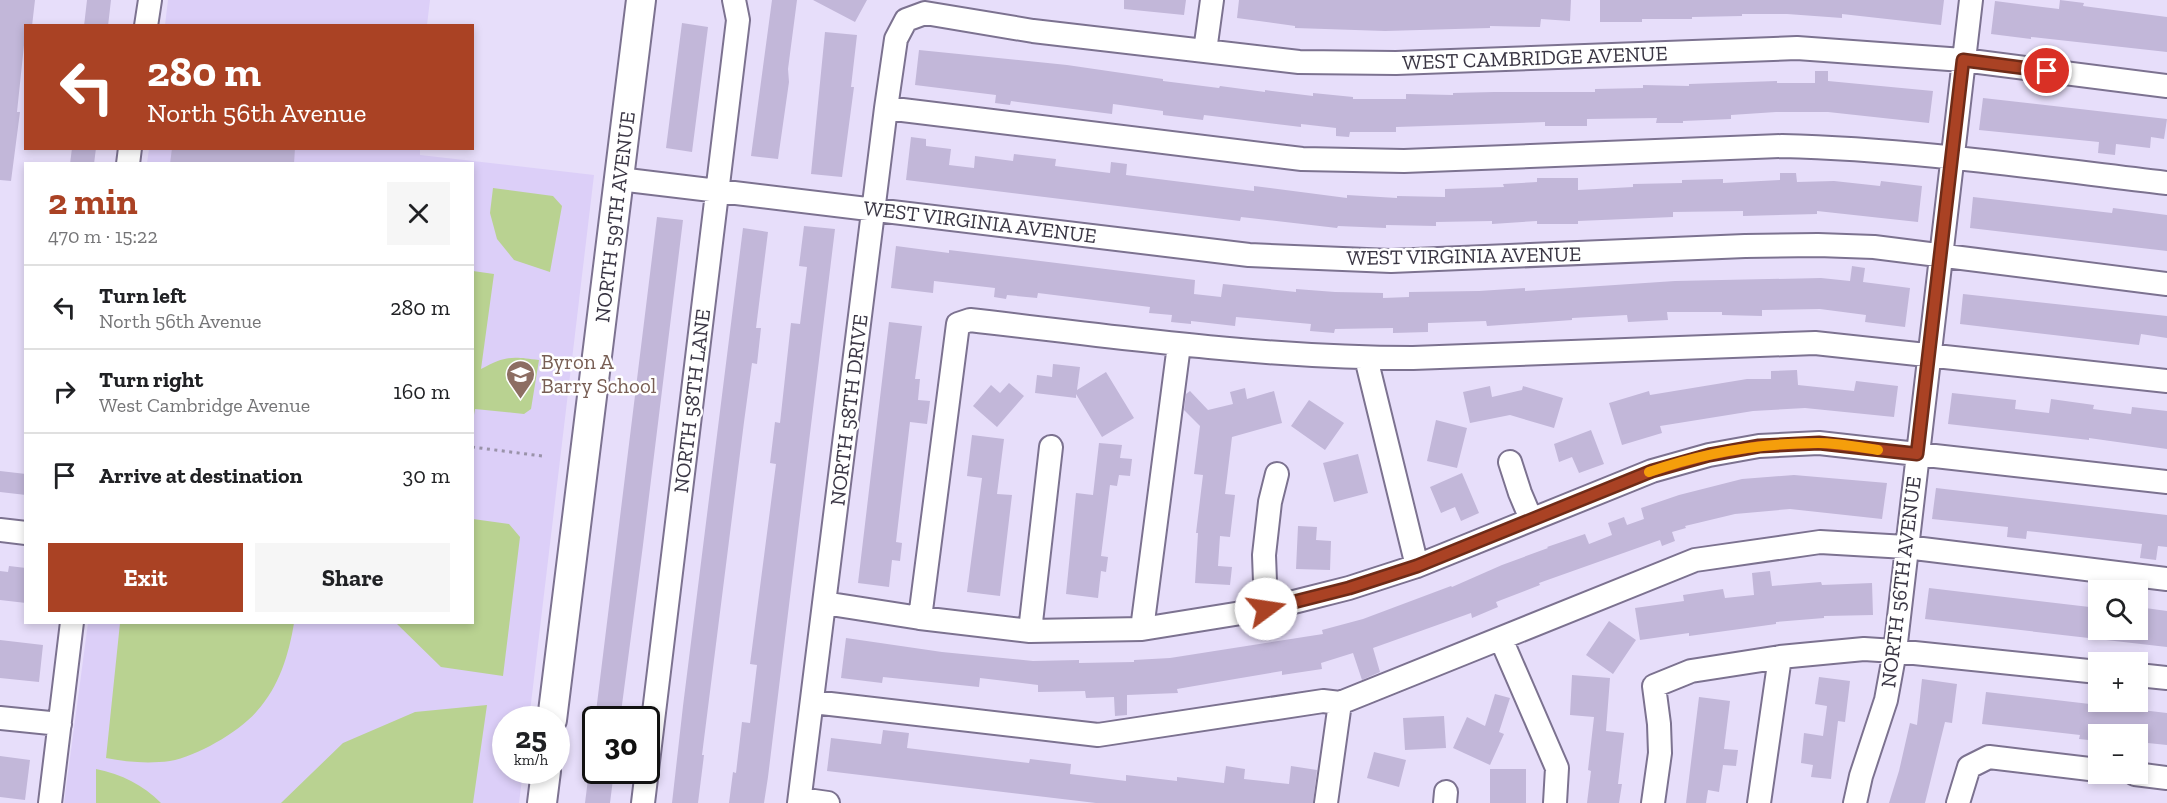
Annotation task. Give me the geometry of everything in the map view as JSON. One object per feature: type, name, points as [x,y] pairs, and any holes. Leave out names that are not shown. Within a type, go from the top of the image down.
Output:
[{"type":"main road","name":"NORTH 59TH AVENUE","points":[[554,706],[641,0]]},
{"type":"main road","points":[[542,803],[544,784]]},
{"type":"street","points":[[147,24],[150,0]]},
{"type":"street","name":"NORTH 58TH LANE","points":[[643,803],[738,20],[734,0]]},
{"type":"street","points":[[1205,51],[1212,0]]},
{"type":"street","name":"NORTH 56TH AVENUE","points":[[1855,803],[1861,776],[1886,700],[1895,651],[1971,0]]},
{"type":"street","name":"WEST CAMBRIDGE AVENUE","points":[[906,20],[925,13],[1032,31],[1299,62],[1396,63],[1797,48],[1963,60],[2167,86]]},
{"type":"street","name":"NORTH 58TH DRIVE","points":[[800,801],[886,108],[896,39],[906,20]]},
{"type":"street","points":[[886,108],[1302,159],[1415,160],[1782,146],[1838,147],[2167,183]]},
{"type":"street","name":"WEST VIRGINIA AVENUE","points":[[619,178],[1249,255],[1380,261],[1787,245],[1874,247],[2167,284]]},
{"type":"street","points":[[920,618],[958,324],[970,320],[1179,345],[1288,355],[1366,358],[1815,343],[2167,381]]},
{"type":"street","points":[[1142,629],[1179,345]]},
{"type":"street","points":[[1366,358],[1417,566]]},
{"type":"street","points":[[824,603],[920,618],[1030,631],[1142,629],[1266,609],[1349,588],[1417,566],[1652,471],[1709,455],[1759,446],[1819,443],[2167,482]]},
{"type":"street","points":[[1030,631],[1051,447]]},
{"type":"street","points":[[1510,462],[1531,519]]},
{"type":"street","points":[[1266,609],[1264,555],[1270,502],[1277,474]]},
{"type":"street","points":[[0,530],[24,533]]},
{"type":"street","points":[[813,702],[1098,735],[1323,701],[1340,703],[1695,560],[1820,542],[1906,547],[2167,579]]},
{"type":"street","points":[[50,803],[72,624]]},
{"type":"street","points":[[1501,639],[1557,768],[1554,803]]},
{"type":"street","points":[[1653,803],[1660,753],[1654,686],[1691,671],[1780,657],[1864,649],[2088,671]]},
{"type":"street","points":[[1759,803],[1780,657]]},
{"type":"street","points":[[2148,676],[2167,678]]},
{"type":"street","points":[[1326,803],[1340,703]]},
{"type":"street","points":[[0,718],[60,724]]},
{"type":"street","points":[[1958,803],[1969,767],[1989,757],[2088,769]]},
{"type":"street","points":[[2148,776],[2167,778]]},
{"type":"street","points":[[800,801],[828,803]]},
{"type":"path","points":[[474,447],[542,456]]},
{"type":"shaded area","points":[[168,0],[430,0],[427,24],[165,24]]},
{"type":"shaded area","name":"Byron A Barry School","points":[[149,150],[420,150],[420,155],[594,175],[531,706],[492,706],[492,784],[521,784],[519,803],[64,803],[88,624],[474,624],[474,162],[147,162]]},
{"type":"green space","points":[[493,188],[553,196],[562,206],[550,272],[514,260],[497,239],[490,213]]},
{"type":"green space","points":[[474,271],[494,274],[481,369],[509,358],[539,360],[531,409],[524,414],[475,409],[474,415]]},
{"type":"green space","points":[[474,519],[509,524],[520,537],[503,676],[441,667],[397,624],[474,624]]},
{"type":"green space","points":[[120,624],[294,624],[286,658],[265,702],[229,735],[205,749],[170,761],[145,762],[106,758]]},
{"type":"green space","points":[[487,705],[473,803],[281,803],[343,743],[415,712]]},
{"type":"green space","points":[[96,769],[132,781],[161,803],[96,803]]},
{"type":"building","points":[[0,0],[35,0],[32,24],[24,24],[17,112],[20,112],[11,181],[0,180]]},
{"type":"building","points":[[87,0],[111,0],[108,24],[84,24]]},
{"type":"building","points":[[772,0],[797,0],[778,159],[751,156]]},
{"type":"building","points":[[813,0],[867,0],[855,22]]},
{"type":"building","points":[[1124,0],[1186,0],[1184,15],[1124,9]]},
{"type":"building","points":[[1239,0],[1571,0],[1570,21],[1541,19],[1540,27],[1490,26],[1490,28],[1385,31],[1295,28],[1295,26],[1237,18]]},
{"type":"building","points":[[1600,0],[1944,0],[1941,25],[1842,14],[1842,18],[1742,14],[1742,16],[1692,17],[1692,19],[1642,19],[1642,22],[1600,22]]},
{"type":"building","points":[[2060,0],[2084,3],[2083,6],[2167,17],[2167,52],[1991,34],[1995,1],[2059,9]]},
{"type":"building","points":[[682,23],[708,27],[692,152],[666,148]]},
{"type":"building","points":[[825,32],[857,35],[851,87],[854,87],[842,177],[811,174]]},
{"type":"building","points":[[919,50],[1067,65],[1219,88],[1220,86],[1313,96],[1313,93],[1353,97],[1353,99],[1406,99],[1406,94],[1595,92],[1595,89],[1643,88],[1643,85],[1689,86],[1689,84],[1777,81],[1777,83],[1815,83],[1815,71],[1828,71],[1828,81],[1933,91],[1929,123],[1828,112],[1776,112],[1731,115],[1731,119],[1683,121],[1683,123],[1656,123],[1657,118],[1587,119],[1587,126],[1545,126],[1545,122],[1396,127],[1396,132],[1350,132],[1349,137],[1336,136],[1336,128],[1301,124],[1301,127],[1204,115],[1203,120],[1163,115],[1163,111],[1113,104],[1112,114],[1011,101],[1010,105],[995,103],[996,95],[915,85]]},
{"type":"building","points":[[1983,98],[2167,119],[2164,139],[2151,137],[2150,148],[2116,144],[2115,155],[2098,153],[2099,142],[1979,130]]},
{"type":"building","points":[[911,137],[926,139],[926,146],[951,149],[949,165],[974,168],[975,156],[1013,161],[1014,154],[1056,159],[1055,166],[1110,173],[1111,162],[1127,164],[1126,175],[1254,191],[1254,186],[1347,198],[1347,195],[1397,198],[1397,196],[1445,197],[1445,189],[1504,187],[1503,184],[1537,182],[1537,178],[1578,178],[1578,190],[1633,187],[1633,184],[1682,183],[1682,180],[1723,179],[1723,183],[1780,180],[1780,173],[1796,173],[1797,182],[1834,181],[1880,186],[1881,181],[1922,186],[1918,222],[1817,211],[1817,214],[1743,216],[1743,211],[1673,212],[1673,217],[1578,221],[1578,224],[1537,224],[1537,221],[1492,224],[1492,221],[1436,222],[1436,226],[1386,225],[1386,228],[1338,226],[1337,228],[1241,217],[1240,221],[906,180]]},
{"type":"building","points":[[72,150],[96,150],[94,162],[70,162]]},
{"type":"building","points":[[172,150],[295,150],[294,162],[170,162]]},
{"type":"building","points":[[1973,197],[2112,213],[2113,208],[2167,215],[2167,251],[1970,228]]},
{"type":"building","points":[[657,217],[683,220],[622,706],[597,706]]},
{"type":"building","points":[[804,226],[835,229],[768,777],[764,803],[729,803],[733,772],[736,773],[742,722],[750,723],[757,665],[750,664],[776,464],[770,463],[775,422],[780,423],[791,323],[800,324],[807,267],[799,266]]},
{"type":"building","points":[[743,228],[768,232],[756,328],[761,328],[757,364],[752,363],[744,422],[698,803],[672,803],[683,706]]},
{"type":"building","points":[[896,246],[949,253],[949,250],[1195,280],[1194,294],[1221,297],[1223,284],[1296,292],[1296,289],[1383,293],[1383,298],[1409,297],[1409,292],[1525,288],[1525,291],[1675,281],[1821,278],[1850,281],[1852,266],[1865,268],[1863,282],[1910,288],[1905,327],[1865,322],[1866,315],[1820,309],[1762,310],[1762,316],[1722,315],[1722,312],[1667,312],[1668,320],[1628,322],[1627,315],[1487,326],[1486,321],[1428,323],[1428,332],[1393,333],[1393,328],[1335,329],[1334,333],[1310,331],[1311,324],[1236,317],[1235,326],[1191,321],[1191,324],[1171,322],[1172,315],[1149,313],[1150,307],[1038,293],[1037,298],[1007,295],[1006,299],[994,297],[995,288],[934,281],[933,293],[891,288]]},
{"type":"building","points":[[1963,294],[2167,316],[2167,338],[2141,334],[2139,345],[1960,324]]},
{"type":"building","points":[[889,322],[922,326],[915,379],[920,379],[918,400],[930,401],[927,424],[910,422],[896,542],[902,543],[900,561],[892,560],[889,587],[858,583]]},
{"type":"building","points":[[1053,364],[1080,367],[1077,390],[1106,372],[1134,418],[1102,437],[1076,394],[1076,398],[1035,393],[1037,375],[1052,377]]},
{"type":"building","points":[[1797,370],[1798,385],[1854,391],[1856,381],[1898,386],[1894,417],[1805,408],[1753,411],[1660,426],[1662,433],[1622,445],[1609,403],[1649,391],[1650,395],[1747,379],[1771,379],[1771,371]]},
{"type":"building","points":[[1009,383],[1024,396],[997,427],[973,406],[991,385],[1000,393]]},
{"type":"building","points":[[1490,386],[1492,397],[1522,390],[1523,386],[1563,398],[1554,428],[1510,415],[1470,423],[1463,392]]},
{"type":"building","points":[[1245,388],[1247,399],[1274,391],[1282,423],[1232,437],[1225,494],[1235,495],[1230,537],[1220,536],[1218,566],[1232,567],[1230,585],[1195,583],[1198,533],[1196,533],[1203,475],[1194,474],[1200,426],[1184,410],[1186,394],[1190,391],[1208,410],[1233,404],[1230,392]]},
{"type":"building","points":[[1952,393],[2016,400],[2015,409],[2049,413],[2051,399],[2094,405],[2093,409],[2131,414],[2132,407],[2167,411],[2167,449],[2089,438],[2089,440],[1948,424]]},
{"type":"building","points":[[1309,400],[1344,423],[1325,450],[1291,426]]},
{"type":"building","points":[[1436,420],[1467,428],[1457,468],[1427,461]]},
{"type":"building","points":[[1591,430],[1604,464],[1579,473],[1572,457],[1559,462],[1554,444]]},
{"type":"building","points":[[972,435],[1004,439],[997,494],[1012,495],[1000,596],[967,592],[982,478],[967,476]]},
{"type":"building","points":[[1099,443],[1122,445],[1120,458],[1132,459],[1130,476],[1119,475],[1117,486],[1110,485],[1101,556],[1108,557],[1106,572],[1101,571],[1098,598],[1066,594],[1076,493],[1093,495]]},
{"type":"building","points":[[1358,454],[1368,493],[1334,502],[1323,463]]},
{"type":"building","points":[[0,471],[24,474],[24,495],[0,492]]},
{"type":"building","points":[[1462,473],[1479,513],[1461,521],[1455,507],[1441,513],[1430,487]]},
{"type":"building","points":[[1794,475],[1887,483],[1882,519],[1790,509],[1735,514],[1685,526],[1686,528],[1672,532],[1675,541],[1662,546],[1660,540],[1539,583],[1540,585],[1496,602],[1498,607],[1472,618],[1471,613],[1373,648],[1380,672],[1362,680],[1353,653],[1321,663],[1322,669],[1282,675],[1282,671],[1177,689],[1178,693],[1127,695],[1127,715],[1115,716],[1114,697],[1086,698],[1085,691],[1038,692],[1038,685],[980,678],[979,687],[883,677],[882,683],[841,678],[846,638],[942,652],[1033,661],[1079,660],[1079,663],[1134,662],[1134,660],[1170,658],[1323,634],[1322,630],[1363,619],[1452,587],[1547,547],[1585,534],[1589,544],[1612,535],[1608,523],[1624,517],[1627,525],[1644,519],[1641,508],[1679,495],[1742,479]]},
{"type":"building","points":[[1936,488],[2167,515],[2167,547],[2158,546],[2156,560],[2140,558],[2142,544],[2027,531],[2026,539],[2007,537],[2008,527],[1932,519]]},
{"type":"building","points":[[1298,526],[1317,527],[1316,540],[1331,541],[1330,570],[1296,569]]},
{"type":"building","points":[[9,566],[24,568],[24,603],[0,600],[0,571],[8,572]]},
{"type":"building","points":[[1770,571],[1772,586],[1821,582],[1822,585],[1872,583],[1873,615],[1824,616],[1824,618],[1776,622],[1776,624],[1689,636],[1689,633],[1640,640],[1635,608],[1684,601],[1683,595],[1723,589],[1725,598],[1754,595],[1752,573]]},
{"type":"building","points":[[1929,588],[2088,607],[2088,638],[1925,619]]},
{"type":"building","points":[[2148,608],[2167,611],[2167,647],[2106,640],[2148,640]]},
{"type":"building","points":[[1609,621],[1636,640],[1613,674],[1586,655]]},
{"type":"building","points":[[0,640],[43,645],[39,682],[0,678]]},
{"type":"building","points":[[1572,675],[1610,678],[1606,731],[1624,733],[1618,784],[1622,784],[1619,803],[1587,803],[1594,717],[1570,715]]},
{"type":"building","points":[[1819,677],[1850,681],[1845,722],[1838,721],[1831,779],[1811,777],[1813,765],[1801,763],[1804,733],[1823,736],[1827,706],[1815,704]]},
{"type":"building","points":[[1922,679],[1957,684],[1952,723],[1945,722],[1925,803],[1889,803],[1910,723],[1917,725]]},
{"type":"building","points":[[1986,692],[2088,704],[2088,712],[2148,711],[2167,713],[2167,745],[2148,743],[2148,724],[2088,724],[2088,740],[2079,739],[2080,735],[1982,724]]},
{"type":"building","points":[[1495,694],[1510,698],[1499,732],[1504,734],[1490,765],[1453,748],[1467,717],[1485,726]]},
{"type":"building","points":[[1699,697],[1730,701],[1724,749],[1738,750],[1736,766],[1723,765],[1719,792],[1708,790],[1706,803],[1686,803]]},
{"type":"building","points":[[1444,716],[1446,748],[1405,750],[1403,718]]},
{"type":"building","points":[[883,730],[909,733],[907,748],[1029,763],[1030,759],[1071,764],[1070,774],[1126,781],[1126,775],[1177,781],[1177,777],[1224,783],[1226,766],[1245,769],[1244,779],[1289,784],[1291,766],[1317,770],[1313,803],[1096,803],[827,771],[831,738],[881,744]]},
{"type":"building","points":[[1374,752],[1406,760],[1399,787],[1367,778]]},
{"type":"building","points":[[0,756],[30,760],[25,800],[0,797]]},
{"type":"building","points":[[1490,769],[1526,769],[1526,803],[1490,803]]},
{"type":"building","points":[[587,784],[612,784],[610,803],[585,803]]},
{"type":"slow traffic","points":[[1649,472],[1709,455],[1759,446],[1819,443],[1878,450]]},
{"type":"place","name":"Byron A Barry School","points":[[520,400]]},
{"type":"route","points":[[1266,609],[1349,588],[1417,566],[1652,471],[1709,455],[1759,446],[1819,443],[1917,454],[1963,60],[2047,71]]}]
